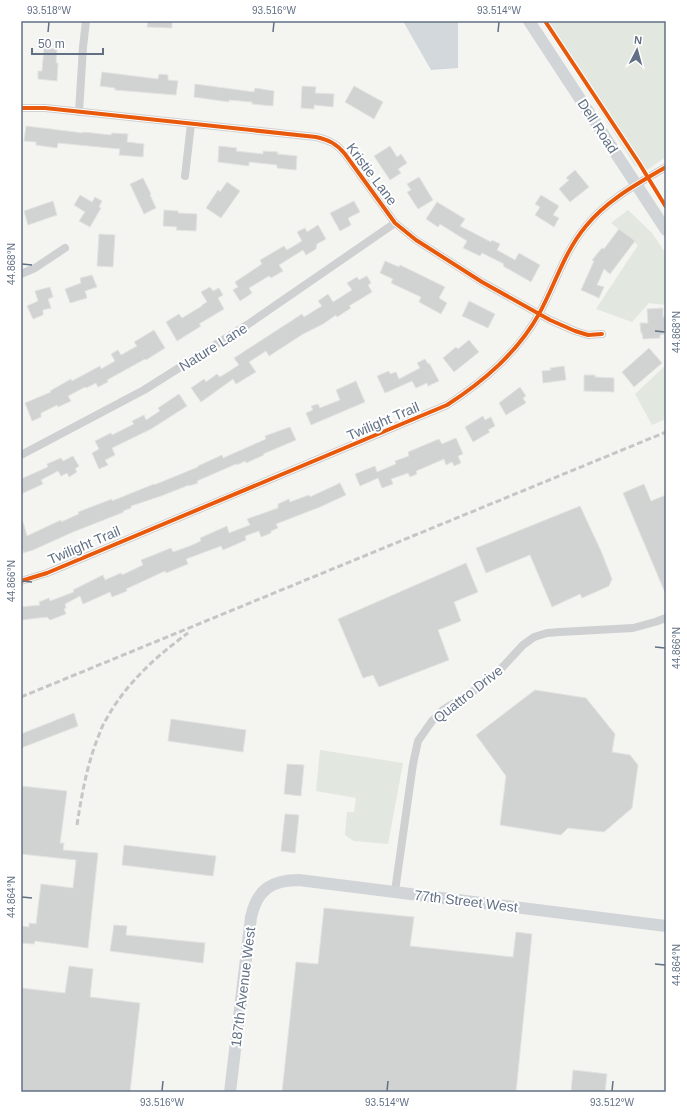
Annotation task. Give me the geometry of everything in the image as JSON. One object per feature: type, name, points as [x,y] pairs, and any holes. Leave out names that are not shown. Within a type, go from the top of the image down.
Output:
[{"type":"street","points":[[79,112],[86,21]]},
{"type":"street","name":"Dell Road","points":[[529,21],[666,230]]},
{"type":"street","name":"Kristie Lane","points":[[21,108],[79,112],[316,137],[327,140],[338,146],[346,154],[395,223],[416,240],[440,256],[539,314],[575,331],[588,335],[602,334]]},
{"type":"street","points":[[185,176],[191,124]]},
{"type":"street","name":"Twilight Trail","points":[[21,581],[46,573],[447,405],[472,389],[495,369],[515,348],[539,314],[574,242],[586,226],[615,198],[666,167]]},
{"type":"street","name":"Nature Lane","points":[[21,454],[144,390],[247,325],[395,223]]},
{"type":"street","points":[[21,274],[35,268],[65,248]]},
{"type":"street","name":"Quattro Drive","points":[[395,891],[413,764],[418,741],[432,721],[443,710],[478,688],[498,672],[523,645],[534,637],[547,633],[633,628],[666,618]]},
{"type":"street","name":"77th Street West","points":[[268,887],[272,884],[286,880],[298,880],[666,926]]},
{"type":"street","name":"187th Avenue West","points":[[230,1092],[251,917],[254,904],[268,887]]},
{"type":"shaded area","points":[[403,21],[458,21],[458,68],[431,70]]},
{"type":"shaded area","points":[[543,21],[666,21],[666,157],[647,170],[635,166]]},
{"type":"shaded area","points":[[628,210],[652,233],[666,254],[666,305],[649,303],[632,322],[596,309],[638,245],[611,223]]},
{"type":"shaded area","points":[[666,365],[666,419],[652,425],[635,394]]},
{"type":"shaded area","points":[[320,750],[403,763],[388,844],[354,841],[345,835],[347,812],[354,812],[356,798],[316,791]]},
{"type":"building","points":[[148,21],[172,21],[172,28],[147,27]]},
{"type":"building","points":[[44,48],[57,49],[57,81],[38,79],[38,71],[42,71]]},
{"type":"building","points":[[102,72],[158,79],[159,74],[168,75],[168,80],[178,81],[176,95],[115,90],[115,88],[100,86]]},
{"type":"building","points":[[195,84],[254,92],[255,88],[274,91],[273,106],[252,104],[252,102],[229,100],[229,102],[194,97]]},
{"type":"building","points":[[302,86],[316,87],[315,93],[334,94],[333,107],[314,105],[314,109],[301,108]]},
{"type":"building","points":[[354,86],[383,102],[374,119],[345,102]]},
{"type":"building","points":[[26,126],[83,133],[111,135],[112,133],[128,134],[127,142],[144,144],[143,157],[119,155],[120,149],[58,143],[57,148],[36,145],[36,142],[24,141]]},
{"type":"building","points":[[219,146],[237,148],[236,151],[263,154],[263,151],[278,152],[277,154],[297,156],[296,170],[277,168],[277,165],[249,162],[249,166],[218,162]]},
{"type":"building","points":[[390,146],[397,157],[401,154],[407,163],[398,169],[401,173],[390,180],[374,156]]},
{"type":"building","points":[[575,170],[589,187],[570,202],[559,189],[569,180],[566,178]]},
{"type":"building","points":[[419,177],[433,200],[418,209],[407,192],[411,190],[407,184]]},
{"type":"building","points":[[143,178],[156,208],[144,214],[130,184]]},
{"type":"building","points":[[227,182],[240,191],[221,218],[206,208],[218,190],[220,192]]},
{"type":"building","points":[[80,195],[92,202],[95,197],[102,201],[99,207],[101,208],[90,227],[79,221],[85,212],[74,205]]},
{"type":"building","points":[[541,195],[559,206],[553,215],[559,218],[554,227],[535,215],[540,207],[535,204]]},
{"type":"building","points":[[53,201],[57,215],[28,225],[24,211]]},
{"type":"building","points":[[354,201],[360,212],[348,218],[351,225],[340,231],[330,213]]},
{"type":"building","points":[[437,202],[465,219],[460,226],[491,242],[492,240],[500,244],[497,250],[515,260],[519,253],[540,265],[531,282],[503,266],[504,264],[482,253],[480,256],[463,248],[467,241],[440,224],[438,227],[426,219]]},
{"type":"building","points":[[164,210],[178,211],[178,213],[197,214],[196,231],[176,230],[177,227],[163,226]]},
{"type":"building","points":[[318,225],[326,239],[317,244],[316,249],[306,255],[303,250],[279,265],[283,271],[271,278],[269,276],[249,288],[252,293],[240,301],[233,290],[238,287],[235,282],[262,264],[260,260],[284,246],[287,250],[302,241],[297,232],[305,228],[307,232]]},
{"type":"building","points":[[619,229],[635,241],[610,274],[604,269],[597,285],[604,287],[599,298],[581,290],[594,261],[592,260],[602,248],[604,249]]},
{"type":"building","points":[[99,234],[115,235],[113,267],[97,266]]},
{"type":"building","points":[[385,261],[399,267],[400,265],[445,287],[439,298],[447,303],[441,314],[419,302],[421,297],[391,283],[393,279],[380,273]]},
{"type":"building","points":[[92,275],[97,287],[85,291],[87,298],[70,303],[65,289],[81,283],[80,278]]},
{"type":"building","points":[[367,276],[371,283],[368,285],[372,292],[349,306],[351,308],[337,317],[336,315],[269,356],[266,351],[249,362],[256,372],[236,384],[233,379],[201,402],[191,388],[204,379],[206,382],[217,374],[220,377],[239,365],[234,358],[302,314],[304,317],[322,306],[318,301],[328,294],[333,302],[352,290],[347,283],[357,277],[359,280]]},
{"type":"building","points":[[50,287],[53,297],[48,299],[51,308],[43,310],[43,315],[33,319],[27,306],[38,301],[35,291]]},
{"type":"building","points":[[210,287],[213,291],[219,288],[223,295],[218,298],[224,309],[199,324],[201,326],[177,341],[166,322],[179,314],[182,318],[202,306],[207,302],[201,292]]},
{"type":"building","points":[[469,301],[495,314],[488,328],[462,316]]},
{"type":"building","points":[[663,308],[663,317],[666,317],[666,330],[664,330],[664,334],[660,335],[660,338],[643,339],[640,323],[648,323],[647,309]]},
{"type":"building","points":[[154,330],[165,348],[146,360],[145,359],[107,380],[108,382],[98,387],[96,383],[68,396],[71,401],[58,407],[57,405],[41,413],[41,417],[32,421],[25,403],[51,392],[50,391],[71,379],[72,381],[100,366],[101,369],[115,361],[111,354],[118,350],[121,355],[137,346],[134,342]]},
{"type":"building","points":[[469,340],[479,352],[454,372],[443,358],[456,347],[458,349]]},
{"type":"building","points":[[649,348],[662,363],[634,387],[622,372]]},
{"type":"building","points":[[425,359],[428,364],[429,363],[439,381],[428,386],[427,383],[416,388],[412,381],[385,393],[377,376],[389,371],[390,374],[396,372],[399,379],[420,368],[417,363]]},
{"type":"building","points":[[564,366],[566,380],[543,383],[542,371]]},
{"type":"building","points":[[584,375],[614,378],[614,392],[584,391]]},
{"type":"building","points":[[356,381],[365,402],[311,425],[306,413],[313,410],[311,406],[318,404],[320,408],[340,400],[336,390]]},
{"type":"building","points":[[520,387],[526,396],[523,398],[526,403],[506,415],[499,403]]},
{"type":"building","points":[[179,394],[187,406],[151,429],[112,448],[115,455],[105,460],[108,465],[99,469],[92,453],[99,449],[95,441],[111,433],[112,435],[134,424],[132,421],[144,415],[146,420],[160,411],[158,408]]},
{"type":"building","points":[[483,416],[485,420],[491,417],[495,426],[488,430],[490,432],[473,442],[465,427]]},
{"type":"building","points":[[290,427],[296,440],[263,454],[264,455],[246,463],[245,461],[237,465],[236,464],[197,481],[198,483],[131,506],[131,508],[123,511],[124,512],[33,550],[23,553],[23,550],[21,551],[21,522],[23,522],[27,536],[61,520],[61,522],[79,514],[78,512],[154,485],[198,467],[222,455],[223,458],[266,439],[265,436]]},
{"type":"building","points":[[456,438],[463,454],[458,456],[461,463],[454,466],[452,462],[446,465],[444,459],[416,471],[417,474],[410,477],[408,473],[391,479],[393,484],[382,488],[378,478],[360,486],[355,474],[375,466],[377,472],[396,464],[395,461],[409,456],[408,452],[439,439],[442,444]]},
{"type":"building","points":[[73,456],[79,466],[75,469],[77,472],[69,477],[67,473],[61,476],[58,471],[41,480],[43,484],[21,494],[21,479],[48,467],[47,464],[61,458],[63,461]]},
{"type":"building","points":[[340,483],[346,495],[276,524],[278,528],[271,531],[271,533],[261,537],[259,531],[245,536],[246,540],[223,550],[221,546],[186,559],[188,564],[166,573],[165,571],[126,589],[127,591],[112,597],[110,592],[83,604],[80,596],[65,604],[66,608],[64,609],[66,614],[50,620],[47,617],[21,620],[21,607],[40,605],[39,602],[49,598],[50,601],[74,592],[73,590],[103,575],[105,580],[121,573],[122,575],[143,565],[141,560],[171,548],[173,552],[190,546],[201,541],[200,538],[227,526],[229,533],[250,525],[247,519],[278,508],[278,504],[289,499],[290,502],[309,495],[310,497]]},
{"type":"building","points":[[644,484],[651,501],[666,495],[666,595],[623,493]]},
{"type":"building","points":[[580,506],[612,579],[609,586],[582,598],[580,594],[552,607],[530,555],[486,573],[476,548]]},
{"type":"building","points":[[466,563],[478,592],[454,602],[461,621],[438,630],[449,660],[379,687],[373,675],[363,678],[338,619]]},
{"type":"building","points":[[535,690],[586,698],[615,734],[612,752],[630,755],[638,765],[632,808],[604,832],[568,828],[561,835],[500,825],[506,776],[476,735]]},
{"type":"building","points":[[74,713],[78,726],[21,748],[21,734]]},
{"type":"building","points":[[171,719],[246,730],[243,752],[168,741]]},
{"type":"building","points":[[287,764],[304,765],[301,796],[284,794]]},
{"type":"building","points":[[21,786],[67,791],[60,843],[64,843],[63,850],[98,853],[88,948],[35,941],[34,944],[21,943],[21,926],[29,927],[29,923],[36,924],[41,884],[73,888],[76,860],[21,854]]},
{"type":"building","points":[[285,814],[299,815],[295,853],[281,851]]},
{"type":"building","points":[[124,845],[216,856],[213,876],[122,865]]},
{"type":"building","points":[[324,908],[414,917],[410,946],[513,957],[516,932],[532,934],[516,1092],[282,1092],[296,962],[318,964]]},
{"type":"building","points":[[114,925],[127,926],[126,935],[205,943],[203,963],[110,951]]},
{"type":"building","points":[[69,966],[93,969],[90,997],[140,1003],[130,1092],[21,1092],[21,988],[65,993]]},
{"type":"building","points":[[573,1070],[607,1074],[605,1092],[571,1092]]},
{"type":"railway","points":[[21,697],[666,432]]},
{"type":"railway","points":[[77,825],[83,788],[89,765],[96,741],[104,722],[119,699],[136,678],[166,650],[188,633]]},
{"type":"cycle path","points":[[545,21],[639,163],[666,207]]},
{"type":"cycle path","points":[[21,108],[45,108],[316,137],[325,140],[336,145],[345,154],[395,223],[416,240],[482,282],[550,320],[588,335],[602,334]]},
{"type":"cycle path","points":[[21,581],[47,573],[447,405],[487,376],[521,341],[545,303],[578,236],[594,217],[623,193],[666,167]]}]
